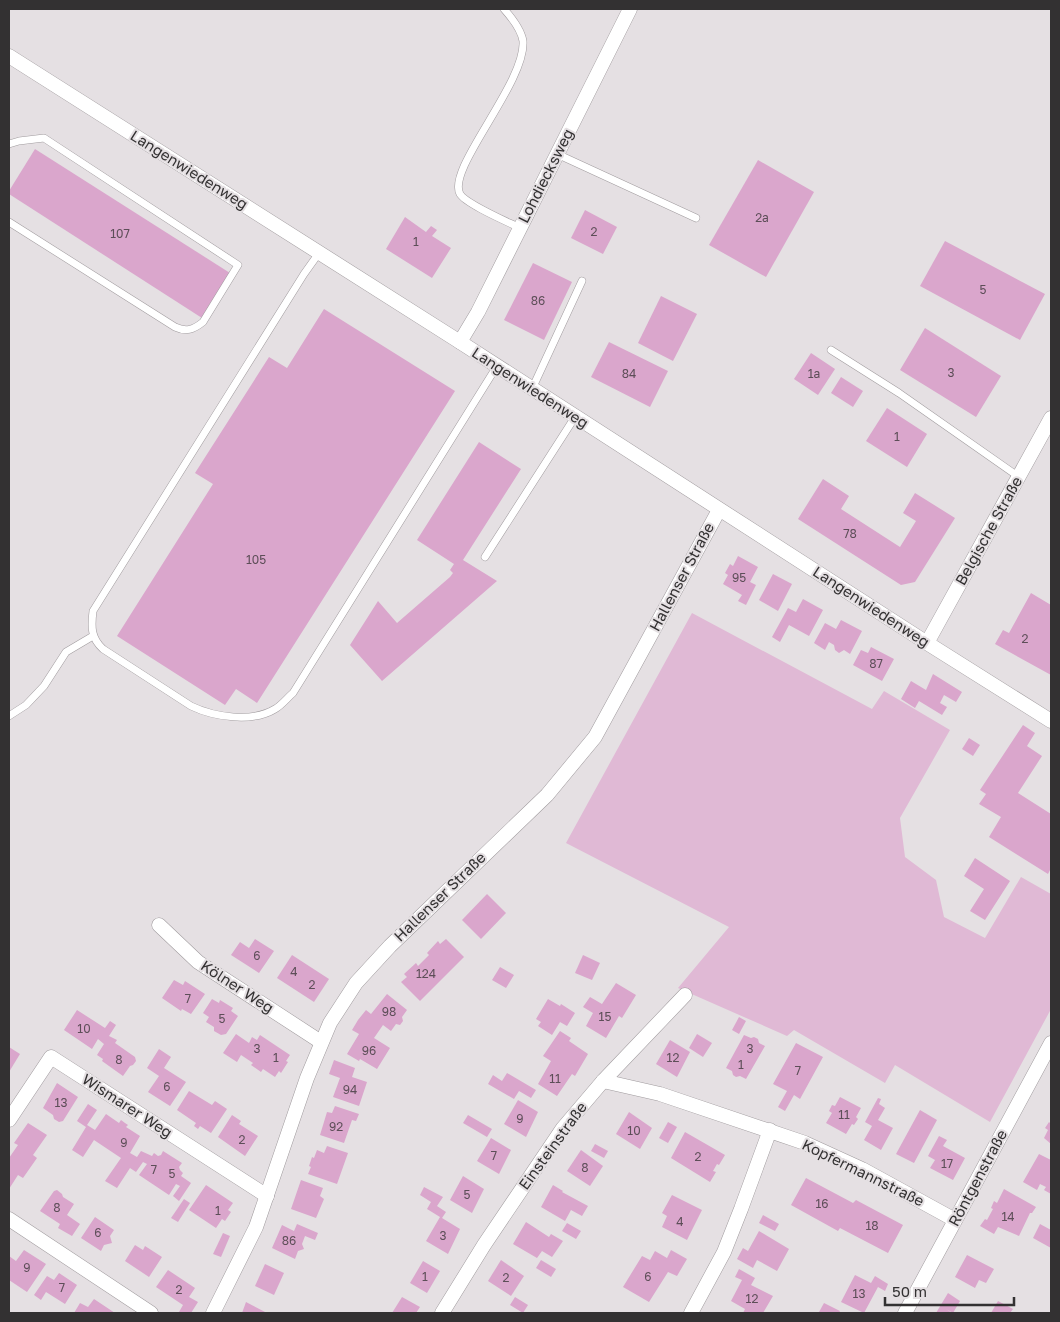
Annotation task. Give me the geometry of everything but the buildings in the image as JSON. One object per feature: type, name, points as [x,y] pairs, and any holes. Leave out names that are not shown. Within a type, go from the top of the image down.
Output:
[{"type":"street","name":"Lohdiecksweg","points":[[460,342],[478,312],[630,9]]},
{"type":"street","name":"Langenwiedenweg","points":[[10,60],[460,342],[718,510],[1051,721]]},
{"type":"street","name":"Belgische Straße","points":[[927,643],[1051,418]]},
{"type":"street","name":"Hallenser Straße","points":[[213,1313],[256,1227],[307,1078],[330,1023],[356,983],[390,946],[548,795],[595,737],[718,510]]},
{"type":"street","name":"Kölner Weg","points":[[159,924],[198,962],[321,1042]]},
{"type":"street","name":"Einsteinstraße","points":[[442,1313],[484,1245],[563,1128],[604,1081],[685,995]]},
{"type":"street","name":"Röntgenstraße","points":[[905,1313],[1051,1043]]},
{"type":"street","name":"Wismarer Weg","points":[[9,1120],[51,1057],[267,1196]]},
{"type":"street","name":"Kopfermannstraße","points":[[604,1081],[660,1094],[805,1143],[862,1169],[955,1220]]},
{"type":"street","points":[[691,1313],[724,1252],[770,1130]]},
{"type":"street","points":[[9,1219],[151,1313]]},
{"type":"lane","points":[[504,9],[515,21],[523,40],[522,57],[510,86],[466,160],[458,180],[460,194],[470,203],[520,228]]},
{"type":"lane","points":[[9,144],[44,138],[238,265],[202,322],[194,329],[184,331],[9,222]]},
{"type":"lane","points":[[557,154],[696,218]]},
{"type":"lane","points":[[319,253],[96,603],[93,611],[91,624],[93,636],[103,650],[191,706],[220,716],[238,717],[264,713],[275,709],[292,693],[497,366]]},
{"type":"lane","points":[[532,389],[582,281]]},
{"type":"lane","points":[[832,350],[1019,477]]},
{"type":"lane","points":[[485,557],[575,417]]},
{"type":"lane","points":[[9,716],[26,705],[44,686],[66,652],[93,636]]},
{"type":"shaded area","points":[[692,613],[872,709],[884,691],[950,730],[900,818],[905,857],[936,880],[944,917],[985,938],[1021,877],[1051,894],[1051,1009],[990,1122],[895,1065],[885,1083],[794,1030],[787,1036],[678,988],[729,927],[566,843]]}]
